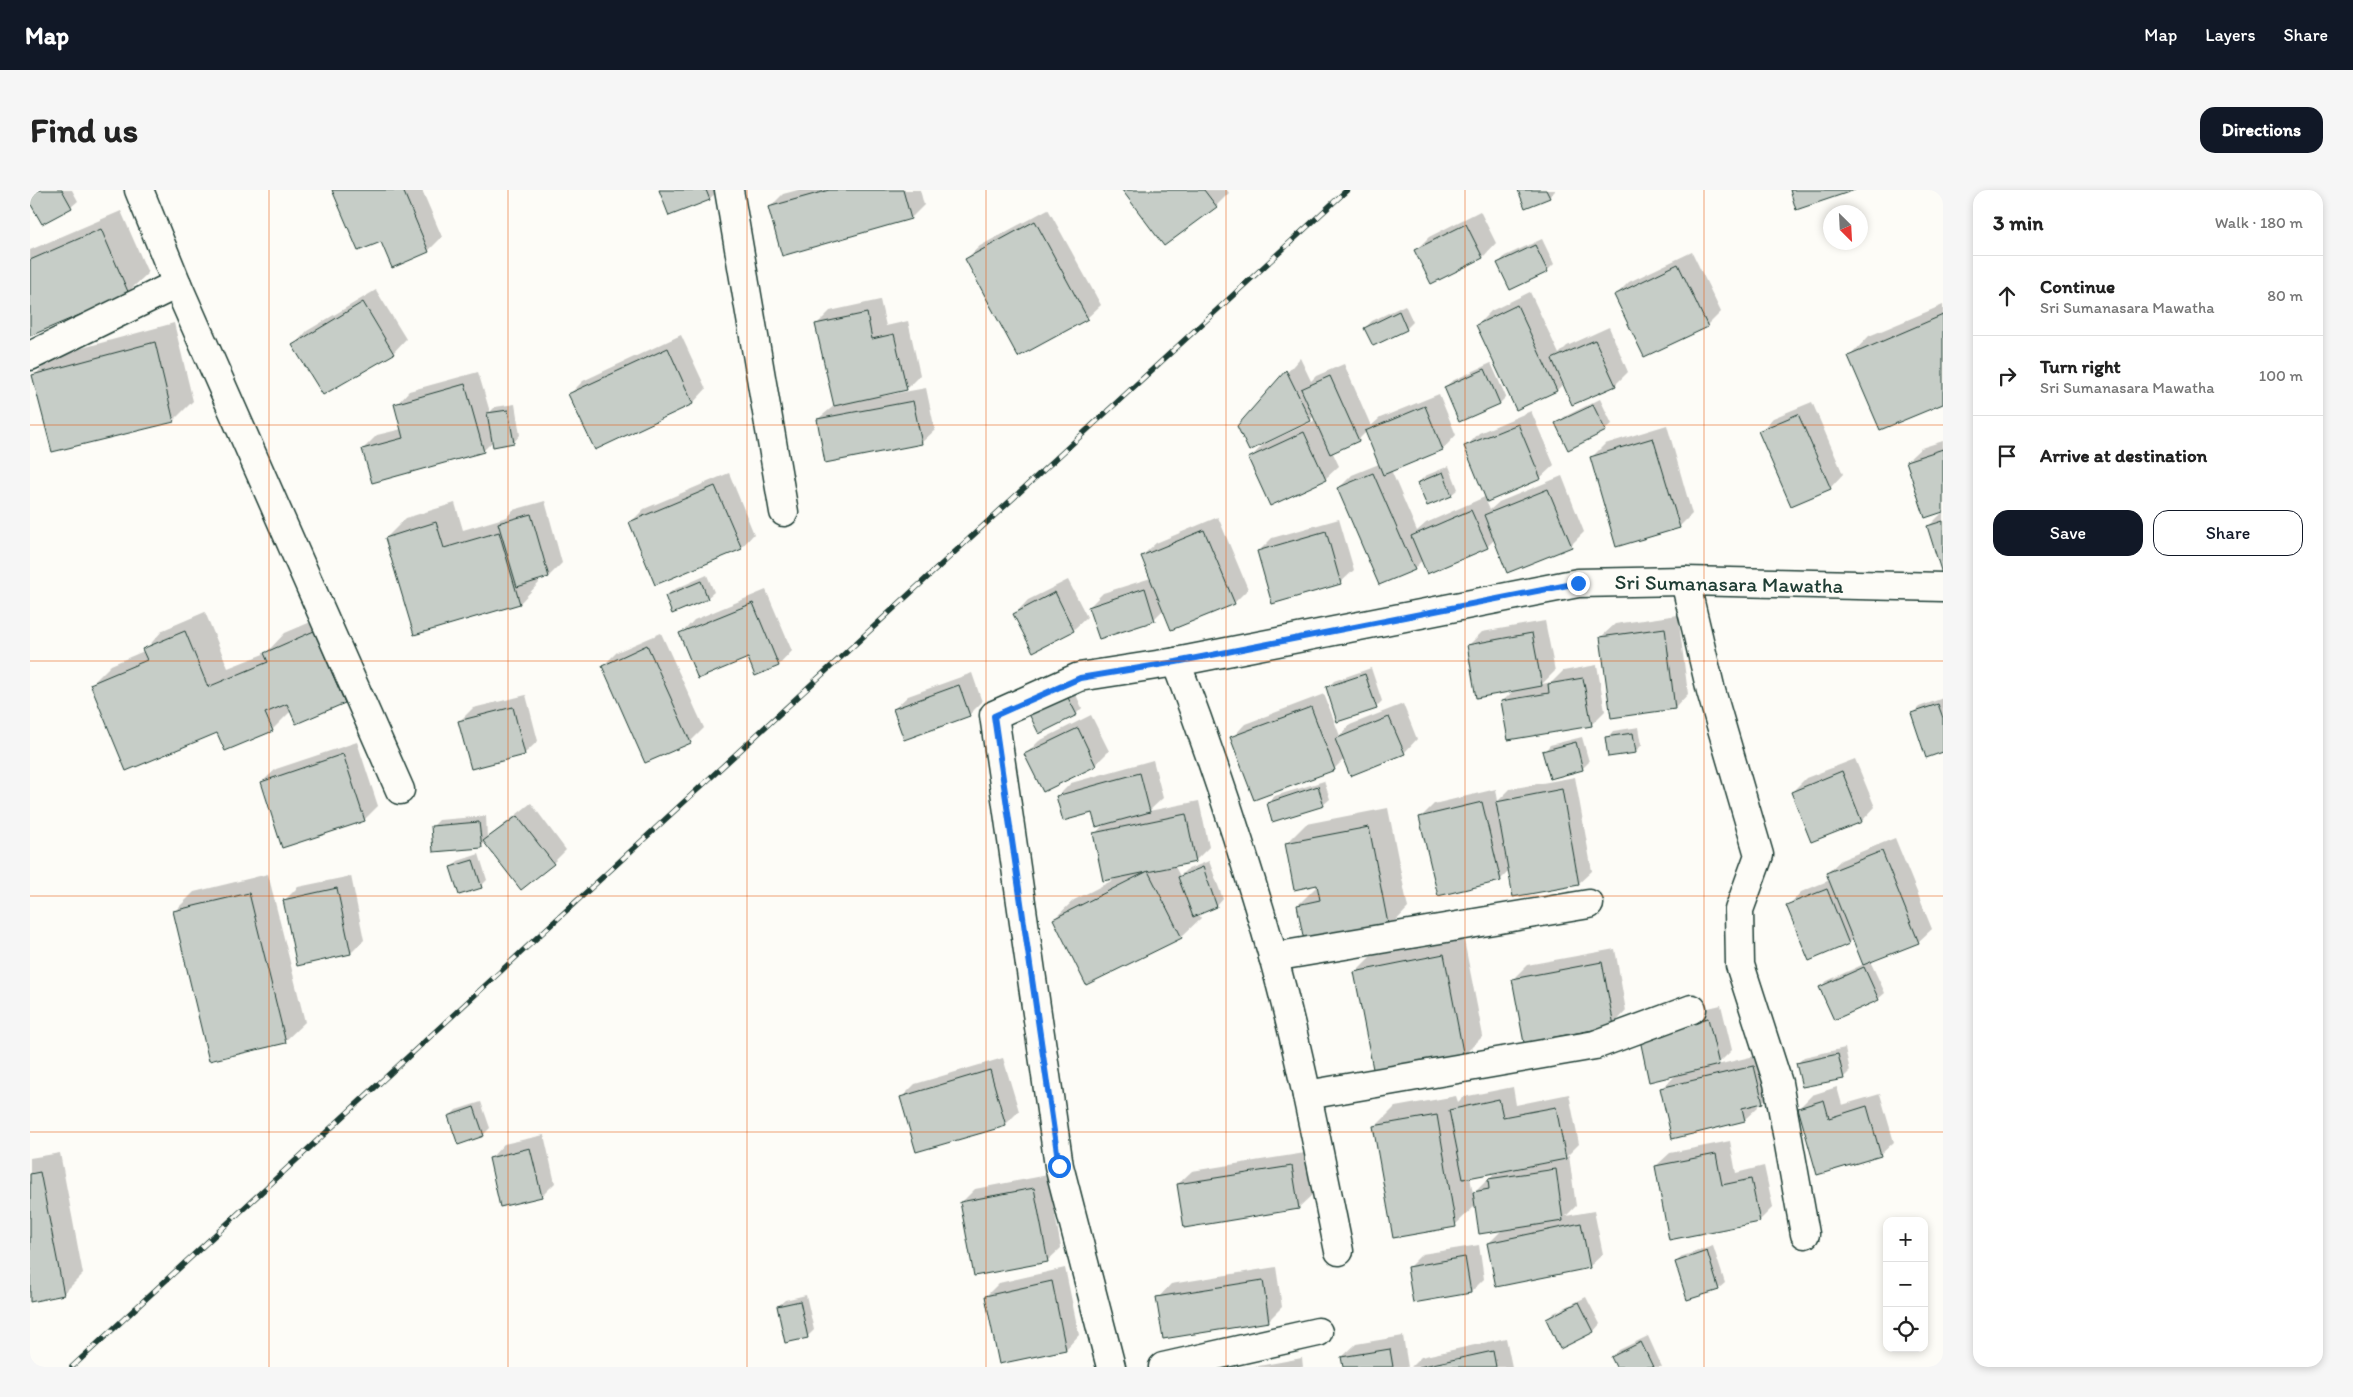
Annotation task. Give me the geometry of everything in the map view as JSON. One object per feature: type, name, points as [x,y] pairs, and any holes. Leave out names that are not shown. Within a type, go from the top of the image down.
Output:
[{"type":"street","points":[[139,190],[177,284],[400,790]]},
{"type":"street","points":[[729,190],[784,512]]},
{"type":"street","points":[[30,356],[177,284]]},
{"type":"street","points":[[1685,581],[1711,691],[1759,855],[1739,910],[1740,965],[1778,1083],[1805,1234]]},
{"type":"street","name":"Sri Sumanasara Mawatha","points":[[1111,1367],[1059,1166],[994,716],[1080,678],[1176,662],[1578,583],[1685,581],[1943,587]]},
{"type":"street","points":[[1176,662],[1213,759],[1273,957],[1307,1095],[1339,1251]]},
{"type":"street","points":[[1273,957],[1589,904]]},
{"type":"street","points":[[1307,1095],[1595,1045],[1692,1009]]},
{"type":"street","points":[[1163,1367],[1318,1332]]},
{"type":"building","points":[[30,190],[62,190],[72,208],[42,224],[30,203]]},
{"type":"building","points":[[332,190],[403,190],[429,252],[392,268],[381,242],[358,251]]},
{"type":"building","points":[[659,190],[706,190],[710,200],[669,216]]},
{"type":"building","points":[[829,190],[903,190],[911,219],[782,256],[768,207]]},
{"type":"building","points":[[1122,190],[1204,190],[1217,207],[1164,246]]},
{"type":"building","points":[[1518,190],[1546,190],[1550,198],[1525,208]]},
{"type":"building","points":[[1790,190],[1855,190],[1796,210]]},
{"type":"building","points":[[1035,221],[1088,319],[1018,357],[965,259]]},
{"type":"building","points":[[1466,224],[1483,258],[1431,284],[1414,250]]},
{"type":"building","points":[[101,229],[129,294],[30,336],[30,260]]},
{"type":"building","points":[[1535,245],[1548,272],[1510,290],[1497,263]]},
{"type":"building","points":[[1678,264],[1708,327],[1644,357],[1614,295]]},
{"type":"building","points":[[363,302],[394,354],[323,395],[292,345]]},
{"type":"building","points":[[1517,305],[1557,391],[1516,410],[1476,325]]},
{"type":"building","points":[[1399,311],[1407,330],[1373,346],[1364,328]]},
{"type":"building","points":[[867,313],[872,339],[894,334],[907,390],[834,406],[815,324]]},
{"type":"building","points":[[1943,315],[1943,404],[1880,430],[1848,356]]},
{"type":"building","points":[[1595,340],[1616,386],[1572,405],[1552,359]]},
{"type":"building","points":[[155,342],[174,422],[52,452],[32,375]]},
{"type":"building","points":[[668,348],[693,404],[595,450],[568,394]]},
{"type":"building","points":[[1485,369],[1500,404],[1459,422],[1444,387]]},
{"type":"building","points":[[1286,370],[1311,421],[1249,451],[1237,426]]},
{"type":"building","points":[[1330,376],[1359,441],[1330,454],[1301,389]]},
{"type":"building","points":[[465,384],[484,452],[372,483],[362,449],[403,438],[394,404]]},
{"type":"building","points":[[913,401],[922,444],[825,463],[817,419]]},
{"type":"building","points":[[1593,405],[1606,431],[1568,450],[1555,423]]},
{"type":"building","points":[[1425,406],[1443,450],[1383,475],[1365,431]]},
{"type":"building","points":[[508,410],[514,443],[493,447],[487,413]]},
{"type":"building","points":[[1798,414],[1831,489],[1791,506],[1758,431]]},
{"type":"building","points":[[1518,424],[1541,479],[1487,502],[1464,446]]},
{"type":"building","points":[[1304,432],[1326,480],[1270,506],[1248,458]]},
{"type":"building","points":[[1653,438],[1680,528],[1616,547],[1590,457]]},
{"type":"building","points":[[1943,449],[1943,512],[1925,518],[1906,461]]},
{"type":"building","points":[[1443,472],[1452,496],[1427,506],[1417,483]]},
{"type":"building","points":[[1373,473],[1415,570],[1379,585],[1337,488]]},
{"type":"building","points":[[715,486],[742,549],[655,585],[629,522]]},
{"type":"building","points":[[1548,489],[1572,547],[1507,573],[1484,515]]},
{"type":"building","points":[[1471,510],[1488,548],[1427,574],[1411,536]]},
{"type":"building","points":[[531,514],[549,577],[517,587],[498,523]]},
{"type":"building","points":[[1943,521],[1943,577],[1927,526]]},
{"type":"building","points":[[436,522],[444,548],[499,532],[520,604],[414,635],[385,538]]},
{"type":"building","points":[[1204,530],[1235,604],[1171,630],[1141,556]]},
{"type":"building","points":[[1326,531],[1341,584],[1272,604],[1257,551]]},
{"type":"building","points":[[701,581],[708,599],[672,614],[665,596]]},
{"type":"building","points":[[1145,588],[1155,621],[1099,639],[1088,607]]},
{"type":"building","points":[[1055,592],[1074,631],[1033,652],[1013,614]]},
{"type":"building","points":[[753,603],[779,666],[755,676],[748,658],[698,679],[679,633]]},
{"type":"building","points":[[1665,628],[1675,709],[1611,718],[1600,637]]},
{"type":"building","points":[[185,631],[208,687],[268,662],[264,653],[314,631],[345,703],[296,724],[287,704],[265,713],[273,731],[225,751],[217,733],[126,771],[90,684],[147,660],[142,649]]},
{"type":"building","points":[[1532,633],[1542,686],[1476,698],[1467,645]]},
{"type":"building","points":[[647,645],[691,743],[645,763],[602,666]]},
{"type":"building","points":[[1365,674],[1377,709],[1337,722],[1326,687]]},
{"type":"building","points":[[1583,678],[1592,726],[1508,740],[1501,701],[1549,693],[1548,684]]},
{"type":"building","points":[[959,685],[970,716],[904,740],[893,709]]},
{"type":"building","points":[[1066,694],[1077,715],[1039,734],[1028,712]]},
{"type":"building","points":[[1938,704],[1943,718],[1943,752],[1926,758],[1911,713]]},
{"type":"building","points":[[513,707],[525,755],[471,769],[458,721]]},
{"type":"building","points":[[1311,707],[1335,770],[1254,800],[1230,737]]},
{"type":"building","points":[[1389,717],[1405,754],[1350,776],[1335,739]]},
{"type":"building","points":[[1078,728],[1096,766],[1043,792],[1024,754]]},
{"type":"building","points":[[1633,733],[1636,753],[1608,757],[1605,737]]},
{"type":"building","points":[[1576,742],[1583,770],[1550,779],[1542,751]]},
{"type":"building","points":[[343,754],[365,821],[282,848],[261,782]]},
{"type":"building","points":[[1842,771],[1862,822],[1811,842],[1791,792]]},
{"type":"building","points":[[1140,773],[1150,812],[1096,827],[1092,813],[1063,821],[1056,796]]},
{"type":"building","points":[[1318,786],[1324,806],[1272,822],[1267,803]]},
{"type":"building","points":[[1562,789],[1579,885],[1513,897],[1496,802]]},
{"type":"building","points":[[1482,802],[1501,881],[1438,896],[1419,817]]},
{"type":"building","points":[[1186,814],[1196,862],[1103,881],[1093,833]]},
{"type":"building","points":[[517,816],[554,864],[521,890],[483,841]]},
{"type":"building","points":[[479,822],[482,848],[433,852],[431,826]]},
{"type":"building","points":[[1369,827],[1389,929],[1305,946],[1297,905],[1320,900],[1317,885],[1294,890],[1285,843]]},
{"type":"building","points":[[1882,851],[1919,943],[1863,965],[1826,873]]},
{"type":"building","points":[[473,860],[482,888],[459,895],[450,867]]},
{"type":"building","points":[[1203,867],[1217,907],[1193,917],[1178,877]]},
{"type":"building","points":[[1148,871],[1182,938],[1086,985],[1053,919]]},
{"type":"building","points":[[337,888],[351,954],[297,966],[283,900]]},
{"type":"building","points":[[1827,889],[1849,944],[1809,961],[1786,905]]},
{"type":"building","points":[[249,893],[286,1043],[209,1061],[173,911]]},
{"type":"building","points":[[1444,954],[1464,1057],[1374,1074],[1354,972]]},
{"type":"building","points":[[1602,962],[1614,1026],[1524,1043],[1512,979]]},
{"type":"building","points":[[1864,967],[1879,1000],[1834,1020],[1819,987]]},
{"type":"building","points":[[1708,1018],[1719,1065],[1649,1082],[1639,1035]]},
{"type":"building","points":[[1838,1054],[1844,1079],[1802,1087],[1796,1063]]},
{"type":"building","points":[[1754,1066],[1763,1103],[1742,1108],[1745,1121],[1672,1139],[1660,1088]]},
{"type":"building","points":[[990,1070],[1006,1126],[916,1152],[900,1097]]},
{"type":"building","points":[[1499,1099],[1503,1117],[1556,1107],[1566,1159],[1463,1179],[1449,1110]]},
{"type":"building","points":[[1824,1100],[1829,1118],[1867,1106],[1881,1156],[1817,1175],[1798,1108]]},
{"type":"building","points":[[474,1107],[484,1136],[458,1145],[448,1116]]},
{"type":"building","points":[[1437,1115],[1456,1227],[1393,1238],[1373,1126]]},
{"type":"building","points":[[530,1148],[542,1197],[500,1207],[489,1158]]},
{"type":"building","points":[[1716,1154],[1722,1185],[1751,1179],[1760,1222],[1669,1240],[1655,1166]]},
{"type":"building","points":[[1292,1166],[1299,1209],[1184,1228],[1177,1184]]},
{"type":"building","points":[[1556,1169],[1563,1221],[1479,1234],[1473,1192],[1489,1189],[1488,1179]]},
{"type":"building","points":[[40,1172],[64,1295],[30,1302],[30,1174]]},
{"type":"building","points":[[1034,1188],[1048,1262],[974,1276],[960,1202]]},
{"type":"building","points":[[1581,1223],[1590,1268],[1496,1287],[1487,1243]]},
{"type":"building","points":[[1707,1251],[1719,1290],[1687,1300],[1675,1262]]},
{"type":"building","points":[[1465,1257],[1471,1293],[1413,1303],[1407,1267]]},
{"type":"building","points":[[1263,1280],[1269,1322],[1163,1339],[1156,1297]]},
{"type":"building","points":[[1052,1281],[1066,1350],[999,1364],[985,1296]]},
{"type":"building","points":[[800,1301],[808,1338],[785,1343],[777,1306]]},
{"type":"building","points":[[1579,1302],[1594,1332],[1560,1349],[1546,1319]]},
{"type":"building","points":[[1641,1342],[1653,1367],[1616,1367],[1611,1357]]},
{"type":"building","points":[[1390,1349],[1393,1367],[1343,1367],[1341,1357]]},
{"type":"building","points":[[1493,1351],[1496,1367],[1419,1367]]},
{"type":"railway","points":[[72,1367],[1347,190]]},
{"type":"route","points":[[1059,1166],[994,716],[1080,678],[1176,662],[1578,583]]}]
